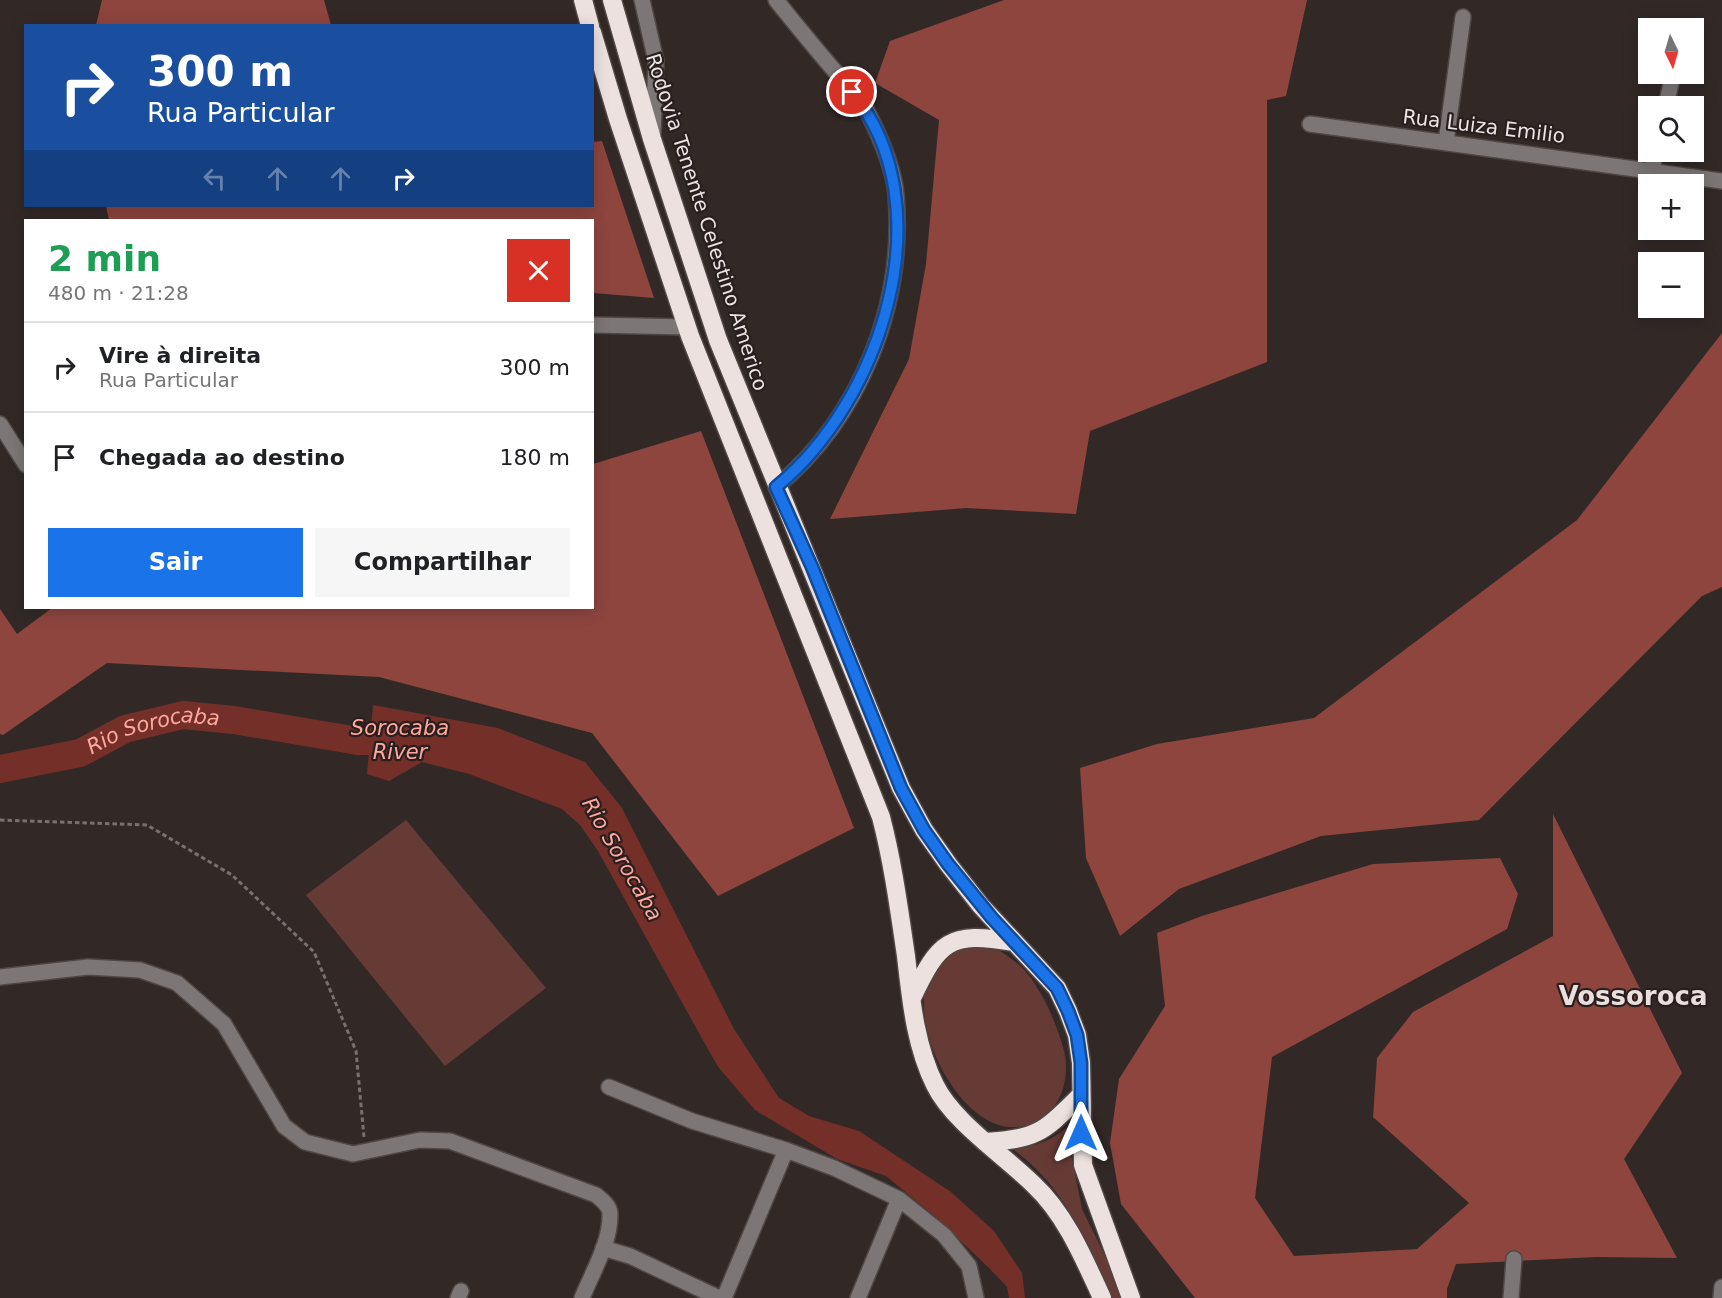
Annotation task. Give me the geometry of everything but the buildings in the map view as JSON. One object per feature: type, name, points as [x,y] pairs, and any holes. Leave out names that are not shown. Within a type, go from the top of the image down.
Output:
[{"type":"highway","points":[[583,0],[589,24]]},
{"type":"highway","name":"Rodovia Tenente Celestino Americo","points":[[612,0],[652,139],[718,340],[776,487],[812,567],[901,788],[924,830],[948,864],[1013,942],[1057,988],[1068,1011],[1077,1035],[1081,1063],[1083,1165],[1131,1298]]},
{"type":"highway","points":[[594,38],[687,327],[881,817],[893,862],[911,999],[922,1056],[936,1087],[985,1142],[1036,1186],[1061,1218],[1102,1298]]},
{"type":"highway","points":[[911,999],[928,963],[944,947],[959,939],[978,936],[1013,942]]},
{"type":"highway","points":[[985,1142],[1011,1141],[1037,1134],[1080,1096]]},
{"type":"street","points":[[642,0],[656,61],[652,139]]},
{"type":"street","points":[[776,0],[867,111],[884,149],[896,193],[895,268],[886,319],[851,401],[803,465],[776,487]]},
{"type":"street","points":[[1446,142],[1463,17]]},
{"type":"street","name":"Rua Luiza Emilio","points":[[1310,124],[1652,169],[1722,181]]},
{"type":"street","points":[[1652,169],[1654,162]]},
{"type":"street","points":[[594,325],[687,327]]},
{"type":"street","points":[[0,424],[24,462]]},
{"type":"street","points":[[0,977],[88,966],[140,970],[177,983],[224,1024],[284,1126],[305,1142],[353,1154],[420,1140],[450,1141],[596,1195],[605,1202],[610,1212],[603,1248],[582,1298]]},
{"type":"street","points":[[609,1088],[692,1121],[786,1150],[834,1168],[899,1199],[944,1235],[969,1266],[976,1298]]},
{"type":"street","points":[[724,1298],[786,1150]]},
{"type":"street","points":[[858,1298],[899,1199]]},
{"type":"street","points":[[603,1248],[630,1256],[719,1298]]},
{"type":"street","points":[[1511,1298],[1514,1259]]},
{"type":"street","points":[[1721,1298],[1722,1287]]},
{"type":"path","points":[[0,820],[147,825],[232,875],[314,952],[356,1051],[365,1150]]},
{"type":"shaded area","points":[[102,0],[324,0],[331,24],[96,24]]},
{"type":"shaded area","points":[[1004,0],[1307,0],[1286,96],[1267,100],[1267,362],[1090,431],[1076,514],[966,508],[830,519],[909,359],[926,264],[939,120],[875,83],[890,41]]},
{"type":"shaded area","points":[[602,141],[654,298],[594,293],[594,219],[109,219],[106,207],[594,207],[594,142]]},
{"type":"shaded area","points":[[1722,333],[1722,587],[1702,596],[1479,820],[1321,836],[1179,889],[1120,936],[1086,858],[1080,768],[1157,744],[1314,718],[1577,520]]},
{"type":"shaded area","points":[[701,431],[854,828],[718,896],[592,733],[379,677],[107,663],[3,735],[0,734],[0,609],[17,634],[51,609],[594,609],[594,464]]},
{"type":"shaded area","points":[[1553,814],[1682,1073],[1624,1159],[1677,1258],[1597,1257],[1456,1264],[1447,1289],[1447,1298],[1195,1298],[1121,1204],[1110,1143],[1119,1079],[1165,1006],[1157,933],[1202,916],[1373,864],[1500,858],[1518,894],[1507,929],[1272,1057],[1255,1198],[1294,1256],[1417,1249],[1469,1203],[1373,1117],[1377,1058],[1413,1012],[1553,936]]},
{"type":"shaded area","points":[[406,820],[546,988],[445,1066],[306,895]]},
{"type":"shaded area","points":[[995,947],[1024,969],[1038,989],[1057,1028],[1066,1061],[1063,1090],[1057,1102],[1049,1113],[1025,1126],[1010,1127],[986,1119],[964,1101],[945,1075],[932,1046],[924,1015],[925,986],[936,963],[959,949]]},
{"type":"shaded area","points":[[1066,1128],[1082,1209],[1126,1298],[1112,1298],[1082,1234],[1060,1197],[1030,1163],[1010,1147],[1040,1143]]},
{"type":"water","name":"Sorocaba River","points":[[373,705],[498,728],[585,762],[622,808],[734,1029],[779,1098],[809,1116],[859,1131],[951,1192],[994,1231],[1022,1273],[1025,1298],[1009,1298],[1007,1287],[990,1269],[937,1218],[886,1176],[837,1159],[755,1110],[719,1068],[598,851],[580,825],[562,809],[469,774],[422,762],[389,781],[367,774]]},
{"type":"waterway","name":"Rio Sorocaba","points":[[0,769],[80,753],[125,729],[183,715],[234,720],[358,741],[410,741]]},
{"type":"district","name":"Vossoroca","points":[[1633,996]]},
{"type":"route","points":[[852,92],[867,111],[884,149],[896,193],[895,268],[886,319],[851,401],[803,465],[776,487],[812,567],[901,788],[924,830],[981,906],[1057,988],[1068,1011],[1077,1035],[1081,1063],[1081,1133]]}]
